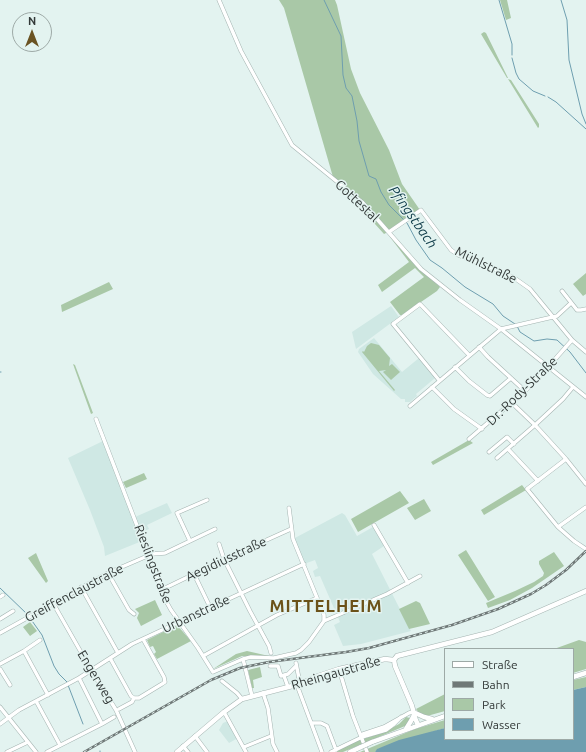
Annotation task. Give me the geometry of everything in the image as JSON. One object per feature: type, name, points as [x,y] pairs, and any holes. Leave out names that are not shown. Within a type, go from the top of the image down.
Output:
[{"type":"main road","name":"Rheingaustraße","points":[[176,752],[242,699],[298,684],[339,669],[385,659],[394,660],[397,656],[492,632],[586,591]]},
{"type":"main road","points":[[394,660],[394,665],[415,714],[419,718],[418,725]]},
{"type":"main road","points":[[574,677],[586,673]]},
{"type":"main road","points":[[415,714],[427,718],[438,718]]},
{"type":"main road","points":[[405,730],[415,714]]},
{"type":"main road","points":[[350,752],[372,742],[444,716]]},
{"type":"street","name":"Gottestal","points":[[219,0],[244,56],[292,145],[362,202],[421,269],[549,366],[586,397]]},
{"type":"street","name":"Mühlstraße","points":[[389,232],[421,210],[451,250],[458,255],[517,279],[533,292],[572,340],[586,352]]},
{"type":"street","points":[[562,291],[577,310],[586,309]]},
{"type":"street","points":[[439,380],[392,324],[420,304],[469,355]]},
{"type":"street","points":[[410,406],[501,329],[557,316],[571,304]]},
{"type":"street","name":"Dr.-Rody-Straße","points":[[469,439],[525,391],[572,340]]},
{"type":"street","points":[[479,347],[525,391]]},
{"type":"street","points":[[455,367],[468,381],[490,396],[511,378]]},
{"type":"street","points":[[432,387],[454,409],[482,429]]},
{"type":"street","points":[[497,458],[535,426],[563,399],[573,387]]},
{"type":"street","points":[[512,403],[566,459],[586,484]]},
{"type":"street","name":"Rieslingstraße","points":[[96,418],[161,590],[171,610],[213,672],[251,657],[270,659],[299,652],[309,642],[324,621]]},
{"type":"street","points":[[489,452],[507,438],[514,444]]},
{"type":"street","points":[[508,449],[538,481]]},
{"type":"street","points":[[566,459],[527,489],[558,528],[586,549]]},
{"type":"street","points":[[190,541],[177,513],[207,500]]},
{"type":"street","points":[[558,528],[586,507]]},
{"type":"street","points":[[289,508],[293,539],[317,598],[324,621],[387,594],[420,576]]},
{"type":"street","points":[[374,526],[408,583]]},
{"type":"street","name":"Greiffenclaustraße","points":[[0,632],[108,573],[149,556],[165,553],[215,529]]},
{"type":"street","name":"Aegidiusstraße","points":[[161,590],[224,559],[291,529]]},
{"type":"street","points":[[219,544],[224,559],[240,593],[269,646],[271,653]]},
{"type":"street","name":"Urbanstraße","points":[[0,724],[19,710],[68,685],[143,639],[304,564]]},
{"type":"street","points":[[108,573],[129,610],[134,614]]},
{"type":"street","points":[[194,574],[210,607]]},
{"type":"street","points":[[81,587],[118,653]]},
{"type":"street","points":[[203,656],[257,625],[317,598]]},
{"type":"street","name":"Engerweg","points":[[53,603],[116,710],[135,752]]},
{"type":"street","points":[[0,619],[13,611]]},
{"type":"street","points":[[119,709],[132,702],[134,698],[139,698],[162,684],[165,680],[143,639]]},
{"type":"street","points":[[0,664],[24,651],[40,640]]},
{"type":"street","points":[[24,651],[48,695]]},
{"type":"street","points":[[110,658],[131,696],[134,698]]},
{"type":"street","points":[[243,659],[252,696]]},
{"type":"street","points":[[284,676],[288,674],[296,664],[298,684],[322,752]]},
{"type":"street","points":[[270,666],[278,666],[281,676],[284,676],[288,687]]},
{"type":"street","points":[[0,669],[10,685]]},
{"type":"street","points":[[339,669],[367,752]]},
{"type":"street","points":[[79,678],[102,724]]},
{"type":"street","points":[[222,682],[237,693],[242,699]]},
{"type":"street","points":[[263,693],[268,708],[271,736],[277,752]]},
{"type":"street","points":[[36,701],[60,745]]},
{"type":"street","points":[[0,707],[36,752]]},
{"type":"street","points":[[224,712],[246,752]]},
{"type":"street","points":[[331,752],[362,737],[386,730],[401,717],[415,714]]},
{"type":"street","points":[[47,752],[114,717]]},
{"type":"street","points":[[312,723],[326,725],[336,750]]},
{"type":"street","points":[[195,736],[207,752]]},
{"type":"street","points":[[244,747],[271,736]]},
{"type":"street","points":[[7,752],[28,742]]},
{"type":"street","points":[[183,746],[188,752]]},
{"type":"shaded area","points":[[391,306],[399,317],[356,349],[352,332]]},
{"type":"shaded area","points":[[374,338],[402,372],[419,358],[435,378],[416,394],[417,396],[410,402],[405,402],[405,399],[401,399],[373,374],[358,352],[359,349]]},
{"type":"shaded area","points":[[103,441],[135,517],[167,503],[172,513],[147,525],[149,529],[142,532],[142,541],[105,556],[104,547],[68,458]]},
{"type":"shaded area","points":[[342,513],[345,515],[357,536],[373,527],[384,546],[372,554],[411,631],[361,644],[343,646],[334,625],[340,622],[320,576],[315,577],[313,571],[318,568],[315,560],[304,564],[293,539]]},
{"type":"shaded area","points":[[228,721],[238,738],[229,743],[219,730],[223,723]]},
{"type":"green space","points":[[279,0],[335,0],[351,69],[360,93],[389,150],[402,184],[420,210],[389,230],[363,201],[333,177],[284,8]]},
{"type":"green space","points":[[500,0],[507,0],[511,18],[506,20]]},
{"type":"green space","points":[[484,32],[486,33],[508,78],[481,34]]},
{"type":"green space","points":[[508,79],[511,80],[539,124],[538,128]]},
{"type":"green space","points":[[359,202],[386,231],[386,233],[384,234],[357,204]]},
{"type":"green space","points":[[390,235],[409,258],[440,287],[437,291],[402,315],[400,315],[390,302],[424,277],[415,268],[382,292],[378,285],[409,262]]},
{"type":"green space","points":[[586,273],[586,294],[583,296],[573,284]]},
{"type":"green space","points":[[109,282],[113,289],[62,312],[61,305]]},
{"type":"green space","points":[[371,343],[379,345],[390,358],[389,366],[392,364],[400,372],[391,380],[383,372],[386,370],[379,371],[395,390],[394,391],[362,352],[364,352],[367,346]]},
{"type":"green space","points":[[73,364],[75,365],[93,413],[91,414]]},
{"type":"green space","points":[[469,440],[473,443],[433,465],[431,462]]},
{"type":"green space","points":[[144,473],[147,479],[126,488],[123,482]]},
{"type":"green space","points":[[522,485],[526,490],[484,515],[481,510]]},
{"type":"green space","points":[[400,491],[409,503],[358,532],[351,519]]},
{"type":"green space","points":[[424,499],[431,511],[415,520],[407,508]]},
{"type":"green space","points":[[466,550],[495,597],[488,601],[458,555]]},
{"type":"green space","points":[[554,552],[564,566],[532,588],[510,600],[488,608],[486,603],[534,582],[543,576],[544,573],[539,561]]},
{"type":"green space","points":[[36,553],[48,581],[46,583],[28,558]]},
{"type":"green space","points":[[155,600],[162,615],[141,626],[137,618],[139,613],[135,609]]},
{"type":"green space","points":[[416,601],[420,603],[430,624],[409,629],[399,609]]},
{"type":"green space","points":[[30,622],[37,631],[30,636],[23,627]]},
{"type":"green space","points":[[177,625],[191,641],[157,659],[154,654],[156,652],[153,646],[150,647],[147,640]]},
{"type":"green space","points":[[579,640],[586,642],[586,669],[574,673],[574,648],[557,648]]},
{"type":"green space","points":[[247,651],[269,656],[242,656],[213,669],[236,654]]},
{"type":"green space","points":[[260,667],[262,677],[253,680],[254,688],[252,688],[248,670]]},
{"type":"green space","points":[[586,677],[586,687],[574,690],[574,680]]},
{"type":"green space","points":[[444,695],[444,711],[427,716],[419,713],[416,709]]},
{"type":"green space","points":[[406,717],[410,718],[408,724],[405,726],[343,752],[334,752],[353,742],[382,733],[399,724]]},
{"type":"green space","points":[[444,720],[444,728],[378,749],[375,752],[360,752],[415,729]]},
{"type":"water","points":[[586,687],[586,752],[375,752],[377,749],[399,740],[444,728],[444,740],[574,740],[574,690]]},
{"type":"waterway","name":"Pfingstbach","points":[[324,0],[341,36],[343,75],[346,88],[352,96],[359,141],[369,176],[376,179],[381,192],[389,205],[407,223],[416,240],[430,260],[465,287],[493,304],[503,316],[515,324]]},
{"type":"waterway","points":[[499,0],[512,44],[512,55]]},
{"type":"waterway","points":[[561,0],[567,20],[569,60],[582,114],[586,124]]},
{"type":"waterway","points":[[512,58],[519,79],[533,91],[545,96]]},
{"type":"waterway","points":[[548,97],[556,102],[586,129]]},
{"type":"waterway","name":"Pfingstbach","points":[[517,326],[520,332],[534,341],[547,339],[557,340],[570,352],[586,373]]},
{"type":"waterway","points":[[0,588],[28,615]]},
{"type":"waterway","points":[[30,618],[42,635],[54,666],[67,682]]},
{"type":"waterway","points":[[68,685],[83,724]]},
{"type":"railway","points":[[84,752],[211,680],[240,668],[269,662],[369,648],[452,625],[498,609],[531,594],[546,585],[566,570],[586,551]]},
{"type":"district","name":"MITTELHEIM","points":[[326,606]]}]
